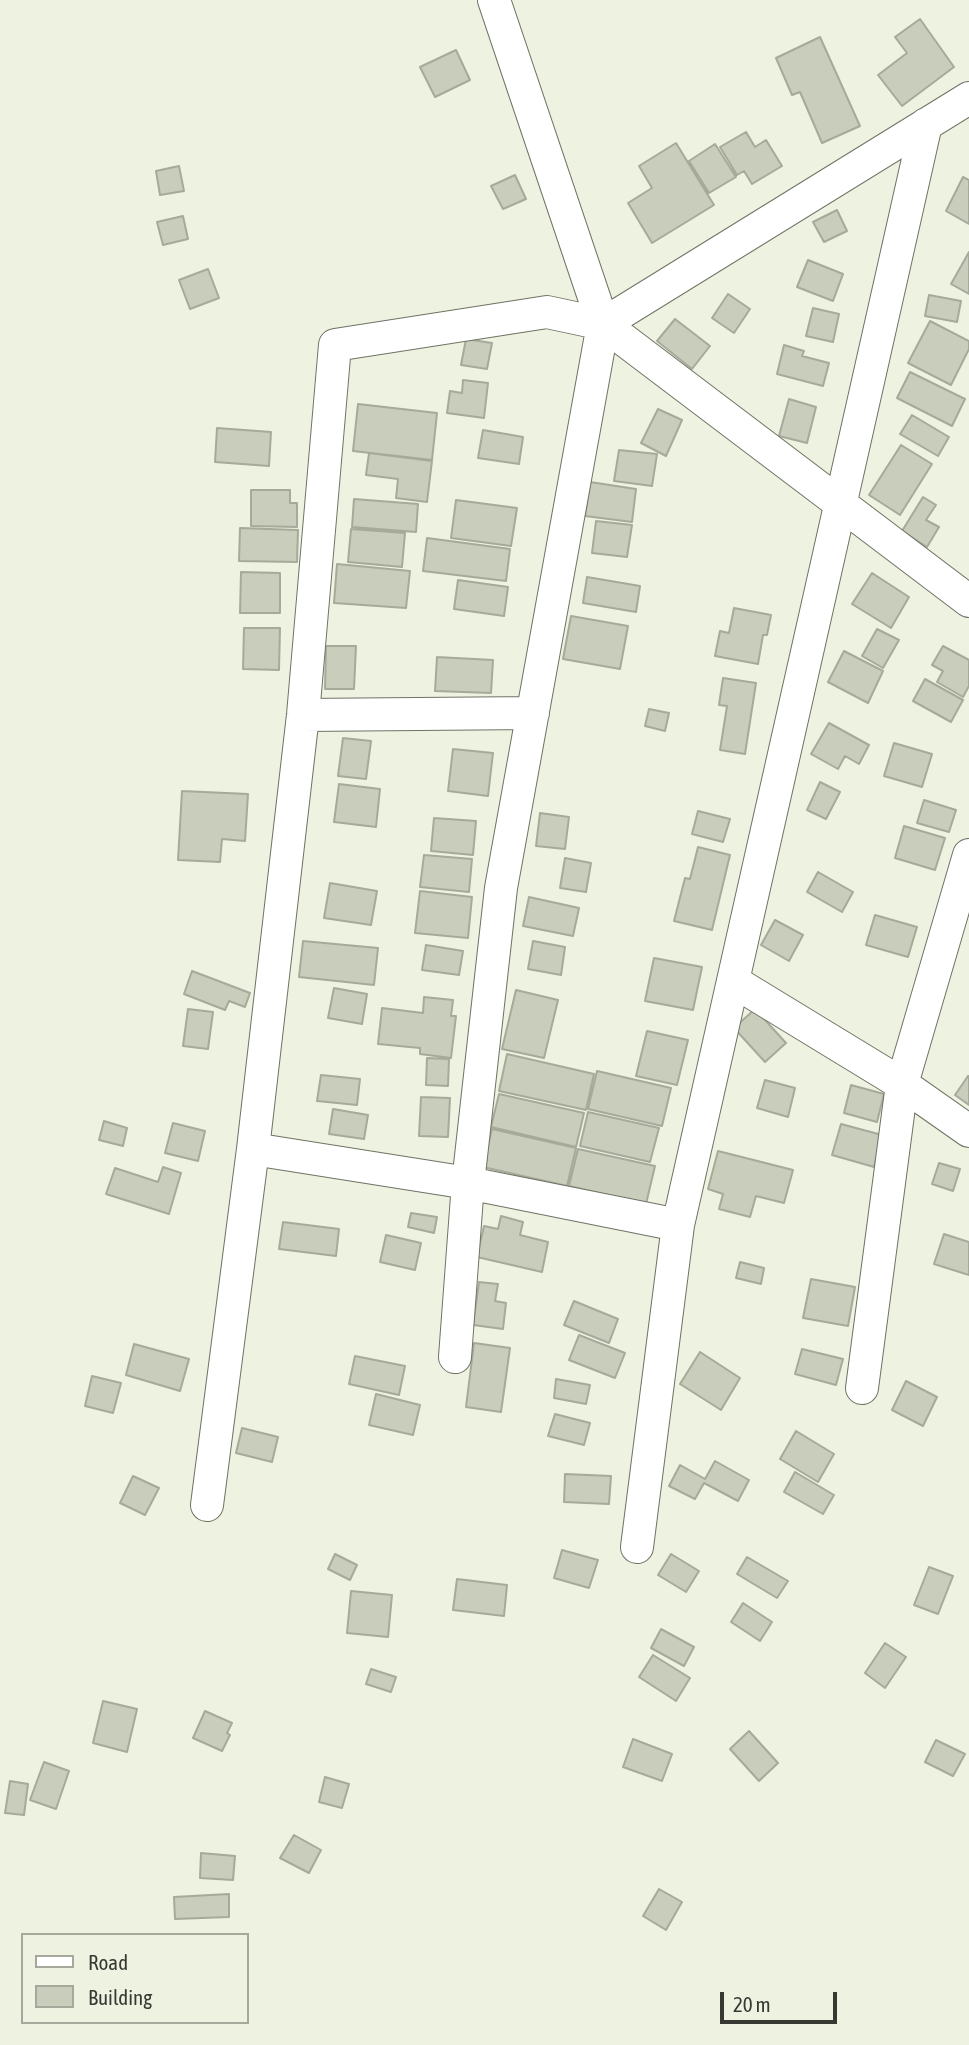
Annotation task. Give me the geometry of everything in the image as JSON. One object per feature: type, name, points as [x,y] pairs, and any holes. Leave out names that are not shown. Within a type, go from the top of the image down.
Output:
[{"type":"street","points":[[456,1357],[468,1183],[501,888],[603,324],[494,0]]},
{"type":"street","points":[[603,324],[969,98]]},
{"type":"street","points":[[637,1547],[678,1225],[926,124]]},
{"type":"street","points":[[207,1505],[253,1149],[303,715],[335,345],[547,312],[603,324],[969,601]]},
{"type":"street","points":[[303,715],[533,713]]},
{"type":"street","points":[[862,1388],[902,1084],[969,855]]},
{"type":"street","points":[[733,981],[902,1084],[969,1131]]},
{"type":"street","points":[[253,1149],[468,1183],[678,1225]]},
{"type":"building","points":[[920,19],[954,67],[902,106],[878,75],[907,53],[895,37]]},
{"type":"building","points":[[820,37],[860,126],[822,143],[800,92],[792,95],[776,58]]},
{"type":"building","points":[[456,50],[470,80],[435,97],[420,67]]},
{"type":"building","points":[[746,132],[755,147],[766,140],[782,166],[752,184],[744,171],[737,175],[720,147]]},
{"type":"building","points":[[676,143],[714,205],[652,243],[628,203],[652,188],[639,166]]},
{"type":"building","points":[[715,144],[736,177],[709,193],[689,161]]},
{"type":"building","points":[[179,166],[184,191],[160,195],[156,171]]},
{"type":"building","points":[[515,175],[526,199],[503,209],[491,186]]},
{"type":"building","points":[[963,177],[969,180],[969,224],[946,211]]},
{"type":"building","points":[[837,210],[847,231],[824,242],[813,222]]},
{"type":"building","points":[[183,216],[188,239],[163,245],[157,222]]},
{"type":"building","points":[[969,252],[969,294],[951,284]]},
{"type":"building","points":[[808,260],[843,274],[833,301],[797,287]]},
{"type":"building","points":[[208,269],[219,298],[190,309],[179,280]]},
{"type":"building","points":[[728,294],[750,309],[734,333],[712,318]]},
{"type":"building","points":[[929,295],[961,301],[957,322],[925,316]]},
{"type":"building","points":[[813,308],[839,314],[833,342],[806,336]]},
{"type":"building","points":[[675,319],[710,346],[692,369],[657,341]]},
{"type":"building","points":[[930,321],[969,341],[969,349],[951,385],[908,363]]},
{"type":"building","points":[[466,339],[492,343],[487,369],[461,365]]},
{"type":"building","points":[[784,345],[804,351],[802,356],[829,363],[823,386],[777,374]]},
{"type":"building","points":[[910,372],[965,399],[952,426],[897,398]]},
{"type":"building","points":[[463,380],[488,383],[484,418],[447,413],[450,391],[462,393]]},
{"type":"building","points":[[789,399],[816,407],[807,443],[779,436]]},
{"type":"building","points":[[358,404],[437,413],[432,460],[353,451]]},
{"type":"building","points":[[658,409],[682,420],[666,456],[641,443]]},
{"type":"building","points":[[912,415],[949,437],[938,456],[900,434]]},
{"type":"building","points":[[217,428],[271,432],[269,466],[215,462]]},
{"type":"building","points":[[483,430],[523,437],[519,464],[478,458]]},
{"type":"building","points":[[901,445],[932,464],[900,515],[869,495]]},
{"type":"building","points":[[619,450],[657,454],[652,486],[614,481]]},
{"type":"building","points":[[369,453],[432,461],[427,502],[396,498],[398,479],[366,475]]},
{"type":"building","points":[[590,482],[636,489],[632,522],[585,516]]},
{"type":"building","points":[[251,490],[290,490],[290,503],[297,503],[297,527],[251,526]]},
{"type":"building","points":[[923,497],[936,505],[926,520],[939,527],[927,547],[902,531]]},
{"type":"building","points":[[354,499],[418,504],[416,532],[352,527]]},
{"type":"building","points":[[456,500],[517,508],[511,546],[451,538]]},
{"type":"building","points":[[596,521],[632,525],[627,557],[592,553]]},
{"type":"building","points":[[240,528],[298,530],[297,562],[239,561]]},
{"type":"building","points":[[351,529],[405,533],[402,567],[348,562]]},
{"type":"building","points":[[427,538],[510,549],[506,581],[423,571]]},
{"type":"building","points":[[337,564],[410,571],[406,608],[334,603]]},
{"type":"building","points":[[241,572],[280,573],[280,613],[240,613]]},
{"type":"building","points":[[872,573],[909,597],[891,628],[852,604]]},
{"type":"building","points":[[587,577],[640,586],[636,612],[583,603]]},
{"type":"building","points":[[458,580],[508,587],[504,616],[454,609]]},
{"type":"building","points":[[734,608],[771,615],[767,635],[763,635],[758,664],[715,656],[720,631],[729,633]]},
{"type":"building","points":[[571,616],[628,626],[620,669],[563,659]]},
{"type":"building","points":[[244,628],[280,628],[279,670],[243,669]]},
{"type":"building","points":[[877,629],[899,640],[883,668],[862,656]]},
{"type":"building","points":[[326,646],[356,646],[354,689],[325,689]]},
{"type":"building","points":[[943,646],[969,660],[969,686],[963,697],[937,682],[943,671],[932,665]]},
{"type":"building","points":[[844,651],[883,671],[868,703],[828,682]]},
{"type":"building","points":[[437,657],[493,660],[491,693],[435,691]]},
{"type":"building","points":[[723,678],[756,683],[745,754],[720,750],[727,706],[719,705]]},
{"type":"building","points":[[925,679],[963,700],[951,722],[913,701]]},
{"type":"building","points":[[649,709],[669,713],[665,731],[645,726]]},
{"type":"building","points":[[829,723],[869,745],[859,764],[845,756],[838,769],[811,754]]},
{"type":"building","points":[[343,738],[371,741],[366,779],[338,776]]},
{"type":"building","points":[[894,743],[932,754],[922,787],[884,776]]},
{"type":"building","points":[[453,749],[493,753],[488,796],[448,791]]},
{"type":"building","points":[[820,782],[840,792],[826,819],[807,810]]},
{"type":"building","points":[[339,784],[380,789],[376,827],[334,822]]},
{"type":"building","points":[[182,791],[248,794],[245,841],[222,839],[220,862],[178,860]]},
{"type":"building","points":[[924,800],[956,810],[949,832],[917,823]]},
{"type":"building","points":[[698,811],[730,819],[723,842],[692,834]]},
{"type":"building","points":[[540,813],[569,817],[565,849],[536,846]]},
{"type":"building","points":[[434,818],[476,821],[473,855],[431,851]]},
{"type":"building","points":[[904,826],[945,838],[935,870],[895,858]]},
{"type":"building","points":[[698,847],[730,855],[712,930],[674,921],[685,878],[690,879]]},
{"type":"building","points":[[424,855],[472,859],[469,892],[420,887]]},
{"type":"building","points":[[565,858],[591,863],[586,892],[560,888]]},
{"type":"building","points":[[818,872],[853,892],[842,912],[807,892]]},
{"type":"building","points":[[330,883],[377,891],[371,925],[324,918]]},
{"type":"building","points":[[420,891],[472,897],[468,938],[415,933]]},
{"type":"building","points":[[529,897],[579,908],[573,936],[523,926]]},
{"type":"building","points":[[875,915],[917,927],[908,957],[866,945]]},
{"type":"building","points":[[775,920],[803,935],[789,961],[761,945]]},
{"type":"building","points":[[303,941],[378,948],[374,985],[299,977]]},
{"type":"building","points":[[533,941],[565,947],[561,975],[528,969]]},
{"type":"building","points":[[426,945],[463,951],[459,975],[422,970]]},
{"type":"building","points":[[654,958],[702,967],[693,1010],[645,1001]]},
{"type":"building","points":[[192,971],[250,993],[245,1007],[229,1001],[225,1010],[184,994]]},
{"type":"building","points":[[334,988],[367,994],[362,1024],[328,1018]]},
{"type":"building","points":[[516,990],[558,1000],[544,1058],[502,1049]]},
{"type":"building","points":[[424,997],[453,1000],[451,1016],[456,1016],[451,1058],[420,1054],[420,1048],[378,1044],[382,1008],[423,1013]]},
{"type":"building","points":[[188,1009],[213,1012],[208,1049],[183,1046]]},
{"type":"building","points":[[755,1009],[786,1043],[765,1062],[734,1028]]},
{"type":"building","points":[[647,1031],[688,1040],[677,1085],[636,1076]]},
{"type":"building","points":[[507,1054],[594,1074],[586,1110],[499,1091]]},
{"type":"building","points":[[427,1058],[449,1059],[448,1086],[426,1085]]},
{"type":"building","points":[[597,1071],[671,1088],[662,1126],[588,1109]]},
{"type":"building","points":[[321,1075],[360,1079],[357,1105],[317,1101]]},
{"type":"building","points":[[969,1076],[969,1105],[955,1095]]},
{"type":"building","points":[[765,1080],[795,1088],[788,1117],[757,1108]]},
{"type":"building","points":[[851,1085],[884,1094],[877,1122],[844,1113]]},
{"type":"building","points":[[499,1094],[584,1113],[576,1147],[491,1127]]},
{"type":"building","points":[[421,1097],[450,1098],[448,1137],[419,1136]]},
{"type":"building","points":[[333,1109],[368,1115],[364,1139],[329,1134]]},
{"type":"building","points":[[588,1112],[659,1128],[650,1162],[580,1146]]},
{"type":"building","points":[[104,1121],[127,1128],[123,1146],[99,1140]]},
{"type":"building","points":[[173,1123],[205,1131],[198,1161],[165,1153]]},
{"type":"building","points":[[841,1124],[882,1135],[874,1167],[832,1155]]},
{"type":"building","points":[[492,1129],[576,1148],[567,1186],[483,1167]]},
{"type":"building","points":[[578,1149],[655,1166],[646,1204],[569,1186]]},
{"type":"building","points":[[718,1151],[793,1170],[784,1203],[756,1196],[750,1217],[719,1209],[723,1194],[708,1189]]},
{"type":"building","points":[[939,1163],[960,1169],[953,1191],[932,1184]]},
{"type":"building","points":[[163,1167],[181,1173],[169,1214],[106,1194],[115,1168],[158,1182]]},
{"type":"building","points":[[411,1213],[437,1217],[434,1233],[408,1227]]},
{"type":"building","points":[[501,1216],[523,1222],[520,1235],[548,1242],[542,1272],[477,1257],[484,1226],[498,1229]]},
{"type":"building","points":[[283,1222],[339,1229],[336,1256],[279,1249]]},
{"type":"building","points":[[944,1234],[969,1242],[969,1275],[934,1264]]},
{"type":"building","points":[[386,1235],[421,1243],[415,1270],[380,1262]]},
{"type":"building","points":[[740,1262],[764,1268],[761,1284],[736,1278]]},
{"type":"building","points":[[811,1279],[855,1287],[848,1326],[803,1318]]},
{"type":"building","points":[[479,1282],[498,1284],[495,1301],[506,1303],[503,1329],[473,1325]]},
{"type":"building","points":[[574,1301],[618,1319],[609,1343],[564,1325]]},
{"type":"building","points":[[579,1335],[625,1353],[615,1378],[569,1360]]},
{"type":"building","points":[[474,1343],[510,1348],[501,1412],[466,1407]]},
{"type":"building","points":[[134,1344],[189,1359],[180,1391],[126,1375]]},
{"type":"building","points":[[802,1349],[843,1359],[836,1385],[795,1374]]},
{"type":"building","points":[[700,1352],[740,1378],[721,1410],[680,1384]]},
{"type":"building","points":[[355,1356],[405,1366],[399,1395],[349,1384]]},
{"type":"building","points":[[92,1376],[121,1383],[113,1413],[85,1406]]},
{"type":"building","points":[[556,1379],[590,1385],[586,1404],[554,1398]]},
{"type":"building","points":[[906,1381],[937,1397],[923,1426],[892,1410]]},
{"type":"building","points":[[376,1394],[420,1405],[413,1435],[369,1425]]},
{"type":"building","points":[[555,1414],[590,1423],[584,1445],[548,1436]]},
{"type":"building","points":[[242,1428],[278,1437],[272,1462],[236,1453]]},
{"type":"building","points":[[796,1431],[834,1454],[818,1482],[780,1459]]},
{"type":"building","points":[[715,1461],[749,1480],[738,1501],[704,1483],[695,1499],[669,1486],[680,1465],[705,1479]]},
{"type":"building","points":[[795,1472],[834,1495],[823,1514],[784,1492]]},
{"type":"building","points":[[565,1474],[611,1476],[609,1504],[564,1502]]},
{"type":"building","points":[[133,1476],[159,1488],[145,1515],[120,1503]]},
{"type":"building","points":[[562,1550],[598,1560],[589,1588],[554,1578]]},
{"type":"building","points":[[335,1554],[357,1565],[350,1580],[328,1569]]},
{"type":"building","points":[[671,1554],[699,1571],[686,1592],[658,1575]]},
{"type":"building","points":[[747,1557],[788,1581],[777,1598],[737,1574]]},
{"type":"building","points":[[929,1567],[953,1576],[938,1614],[914,1605]]},
{"type":"building","points":[[457,1579],[507,1585],[504,1616],[453,1610]]},
{"type":"building","points":[[351,1591],[392,1595],[388,1637],[347,1633]]},
{"type":"building","points":[[743,1603],[772,1622],[760,1641],[731,1622]]},
{"type":"building","points":[[661,1629],[694,1647],[684,1666],[651,1648]]},
{"type":"building","points":[[885,1643],[906,1657],[885,1688],[865,1673]]},
{"type":"building","points":[[653,1655],[690,1678],[676,1701],[639,1677]]},
{"type":"building","points":[[371,1669],[396,1677],[391,1692],[366,1684]]},
{"type":"building","points":[[103,1701],[137,1709],[127,1752],[93,1743]]},
{"type":"building","points":[[205,1711],[232,1723],[227,1733],[230,1735],[222,1751],[193,1738]]},
{"type":"building","points":[[749,1731],[778,1763],[759,1781],[730,1749]]},
{"type":"building","points":[[633,1739],[672,1754],[662,1781],[623,1767]]},
{"type":"building","points":[[936,1740],[965,1754],[953,1776],[925,1762]]},
{"type":"building","points":[[44,1762],[69,1771],[56,1809],[30,1800]]},
{"type":"building","points":[[325,1777],[349,1784],[342,1808],[319,1802]]},
{"type":"building","points":[[10,1781],[28,1784],[24,1815],[5,1813]]},
{"type":"building","points":[[294,1835],[321,1850],[309,1873],[280,1858]]},
{"type":"building","points":[[201,1853],[235,1856],[233,1880],[200,1878]]},
{"type":"building","points":[[659,1889],[682,1902],[666,1930],[643,1916]]},
{"type":"building","points":[[229,1894],[229,1917],[175,1919],[174,1897]]}]
